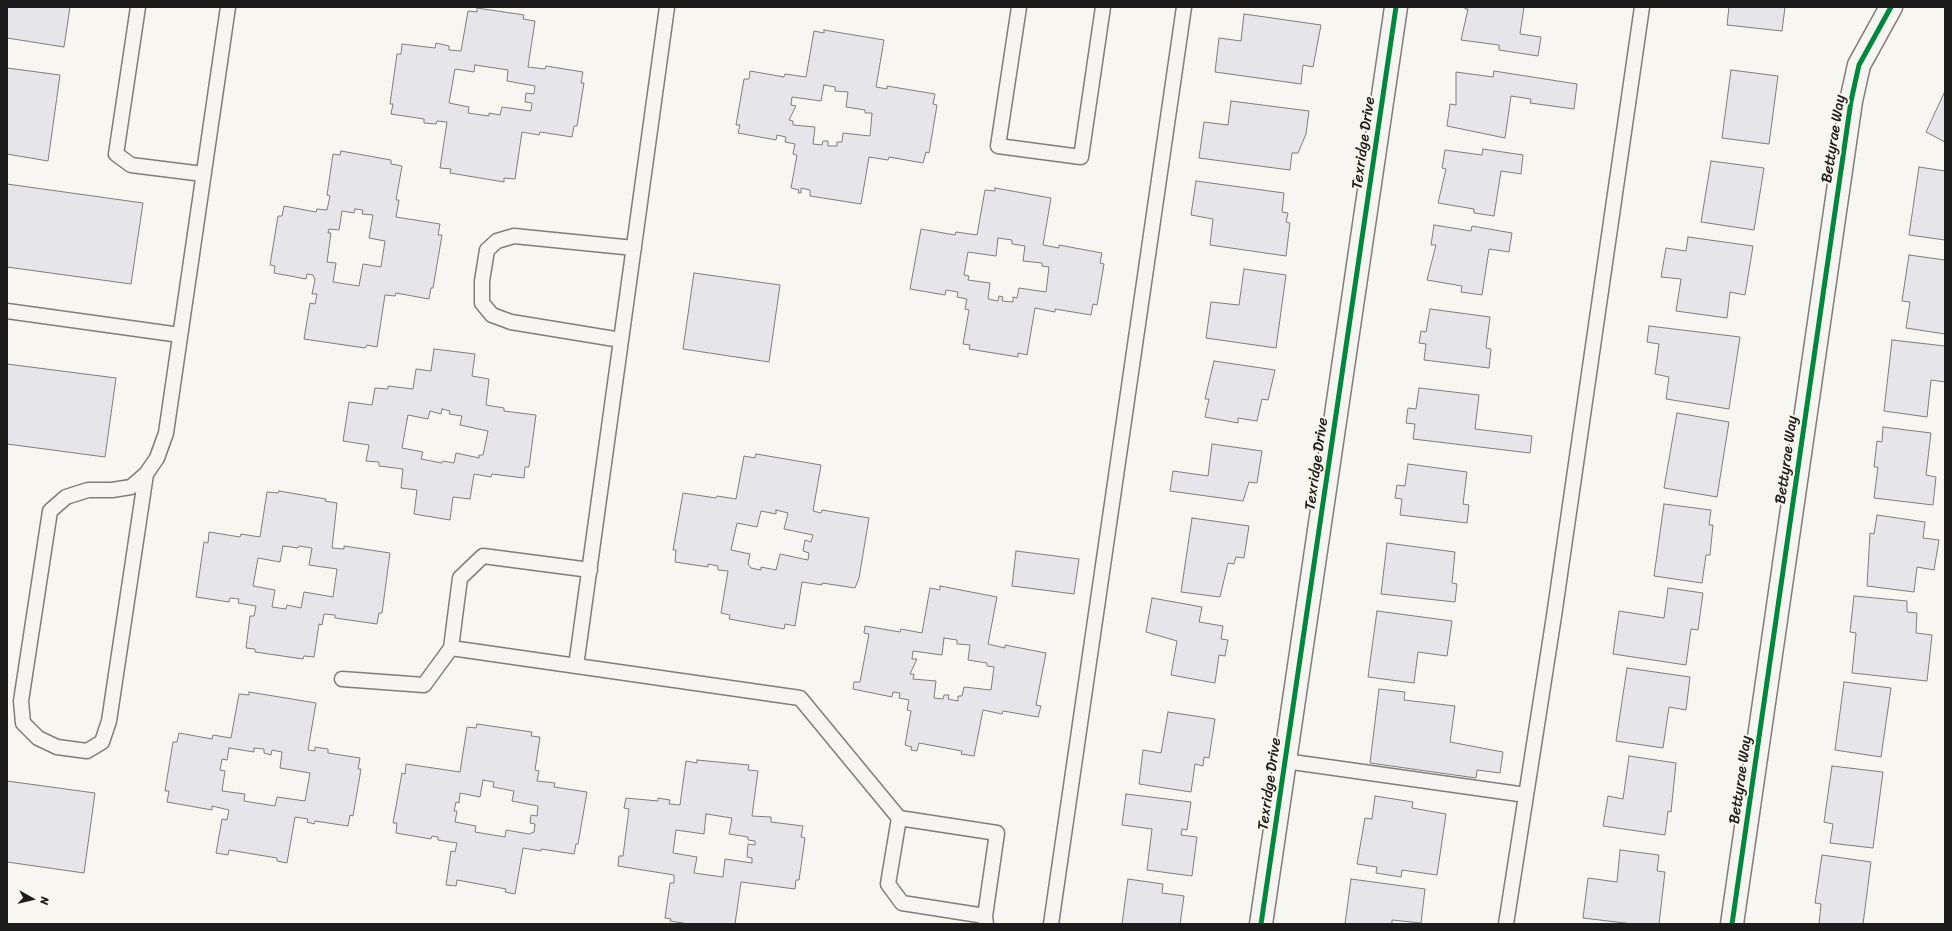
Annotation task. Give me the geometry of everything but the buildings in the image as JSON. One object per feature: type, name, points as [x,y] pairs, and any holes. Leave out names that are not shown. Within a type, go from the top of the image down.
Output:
[{"type":"street","name":"Texridge Drive","points":[[1261,924],[1396,7]]},
{"type":"street","name":"Bettyrae Way","points":[[1732,924],[1851,101],[1859,65],[1891,7]]},
{"type":"lane","points":[[138,7],[116,154],[131,165],[204,174]]},
{"type":"lane","points":[[146,474],[109,721],[102,742],[87,751],[57,747],[38,738],[23,723],[21,701],[50,511],[66,497],[88,490],[112,490],[131,487],[146,474],[157,458],[166,433],[228,7]]},
{"type":"lane","points":[[576,666],[667,7]]},
{"type":"lane","points":[[1019,7],[998,146],[1081,157],[1103,7]]},
{"type":"lane","points":[[1051,924],[1184,7]]},
{"type":"lane","points":[[1506,924],[1642,7]]},
{"type":"lane","points":[[621,340],[512,322],[492,315],[482,303],[482,281],[487,250],[497,241],[514,236],[634,248]]},
{"type":"lane","points":[[7,311],[180,335]]},
{"type":"lane","points":[[342,679],[424,685],[452,648],[460,578],[483,556],[590,570]]},
{"type":"lane","points":[[452,648],[800,698],[899,818],[997,833],[986,920],[902,903],[888,884],[899,818]]},
{"type":"lane","points":[[1285,761],[1526,795]]},
{"type":"cycle path","points":[[1261,924],[1396,7]]},
{"type":"cycle path","points":[[1732,924],[1851,101],[1859,65],[1891,7]]}]
